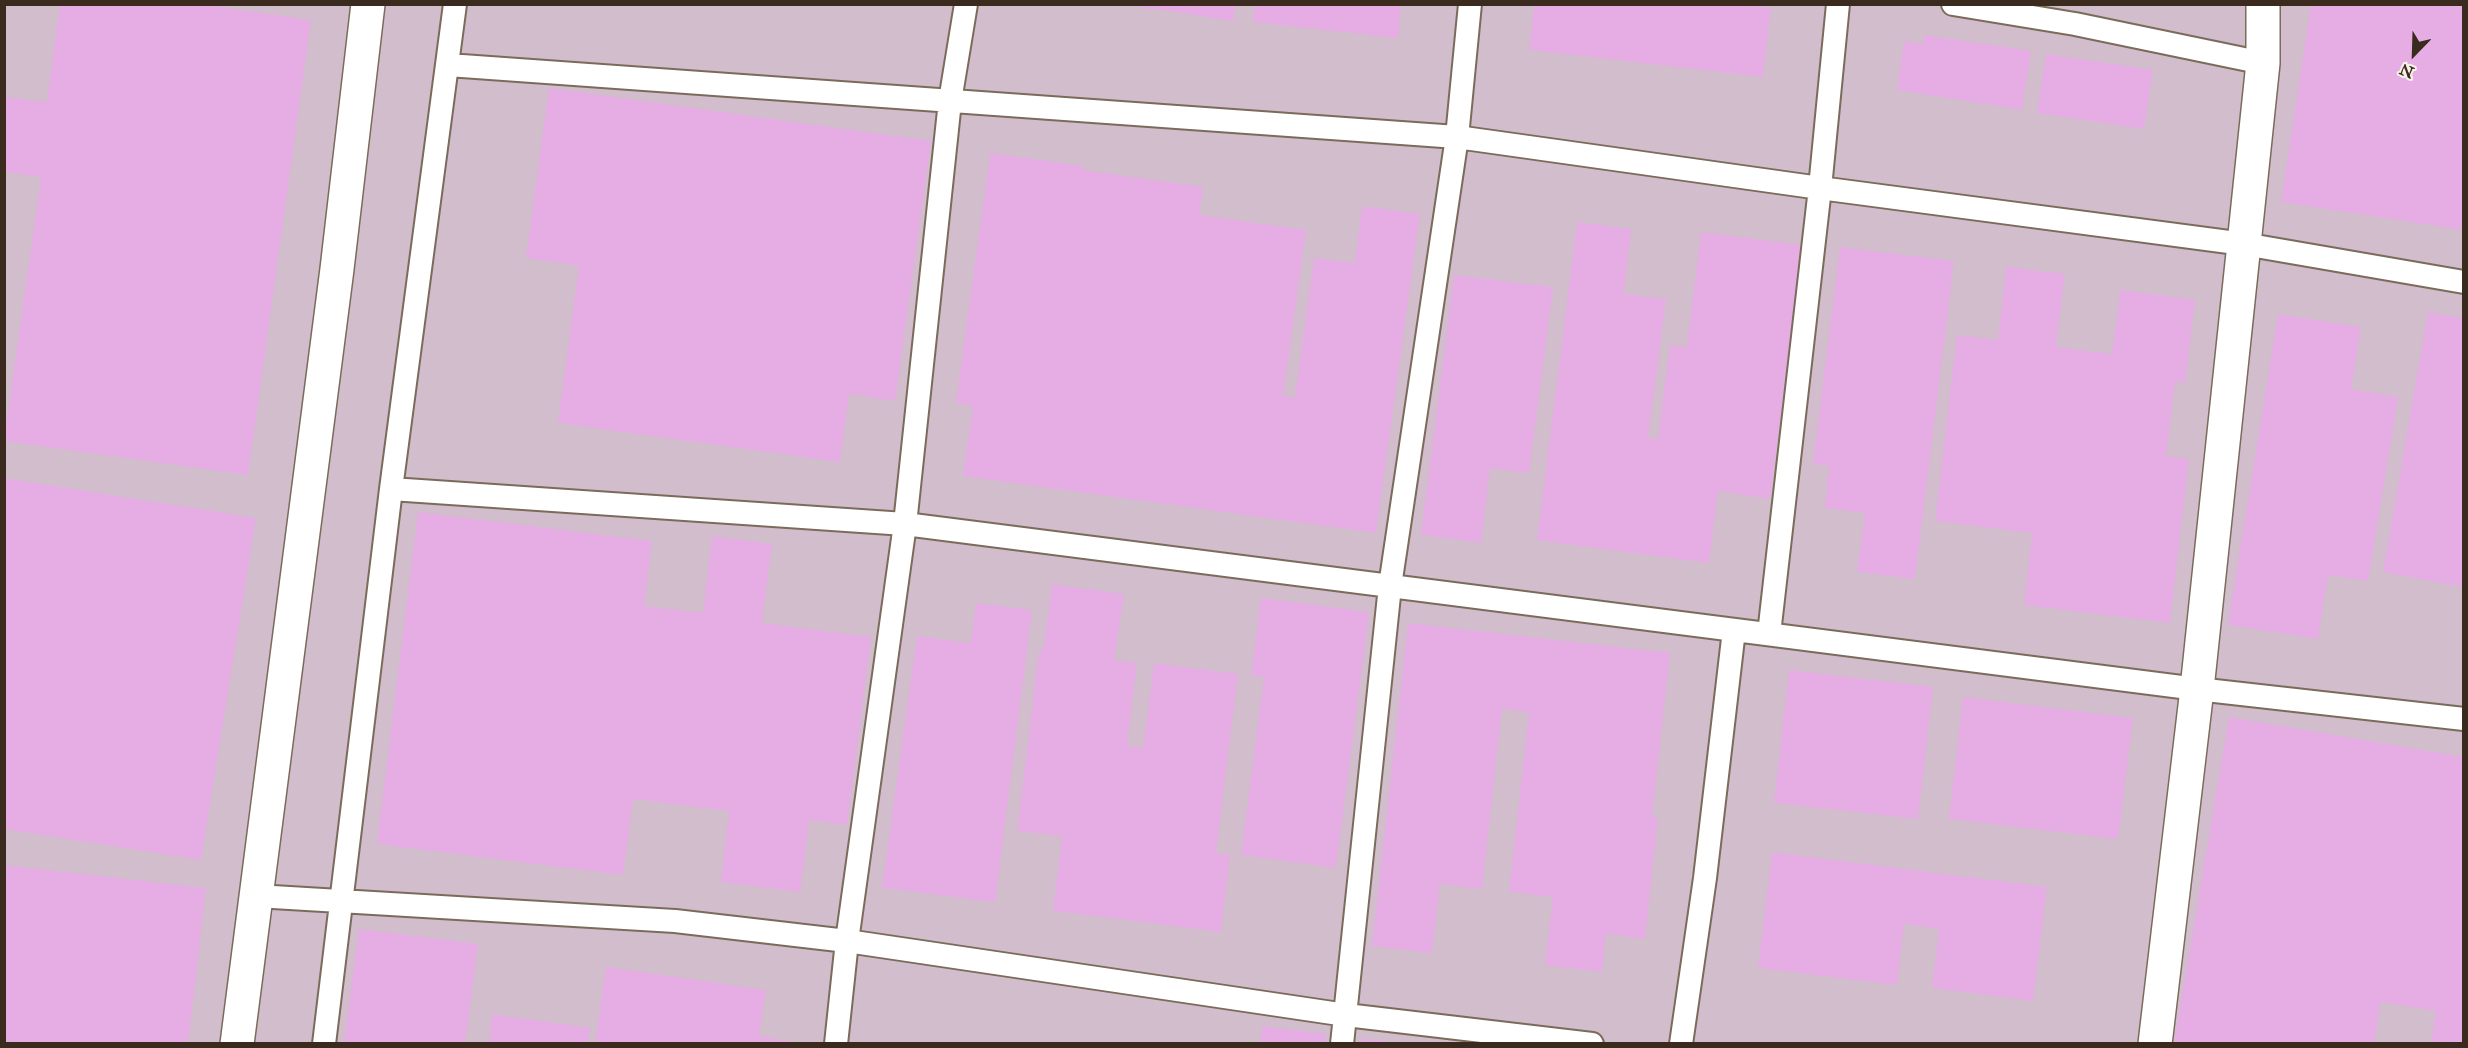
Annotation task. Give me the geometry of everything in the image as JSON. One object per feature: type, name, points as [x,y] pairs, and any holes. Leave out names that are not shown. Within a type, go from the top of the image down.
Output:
[{"type":"street","points":[[237,1044],[335,281],[368,4]]},
{"type":"street","points":[[2155,1044],[2197,689],[2244,244],[2262,63],[2263,4]]},
{"type":"lane","points":[[324,1044],[391,489],[455,4]]},
{"type":"lane","points":[[836,1044],[847,941],[905,524],[950,101],[966,4]]},
{"type":"lane","points":[[1342,1044],[1390,585],[1457,137],[1470,4]]},
{"type":"lane","points":[[1769,634],[1820,189],[1838,4]]},
{"type":"lane","points":[[1953,4],[2075,24],[2262,63]]},
{"type":"lane","points":[[448,65],[1457,137],[1820,189],[2244,244],[2463,282]]},
{"type":"lane","points":[[391,489],[905,524],[2197,689],[2463,719]]},
{"type":"lane","points":[[1681,1044],[1705,878],[1734,630]]},
{"type":"lane","points":[[256,896],[675,921],[847,941],[1346,1015],[1592,1044]]},
{"type":"shaded area","points":[[5,5],[2463,5],[2463,1043],[5,1043]]},
{"type":"building","points":[[60,4],[200,4],[311,20],[248,475],[4,441],[41,177],[4,172],[4,97],[47,102]]},
{"type":"building","points":[[1121,4],[1236,4],[1233,21]]},
{"type":"building","points":[[1255,4],[1401,4],[1398,38],[1253,22]]},
{"type":"building","points":[[1534,4],[1739,4],[1771,8],[1763,77],[1529,50]]},
{"type":"building","points":[[2311,4],[2463,4],[2463,230],[2281,202]]},
{"type":"building","points":[[1924,35],[2031,51],[2022,110],[1897,90],[1904,41],[1923,44]]},
{"type":"building","points":[[2046,54],[2153,70],[2144,129],[2037,113]]},
{"type":"building","points":[[549,88],[931,141],[895,401],[849,394],[840,462],[558,423],[579,266],[526,258]]},
{"type":"building","points":[[990,153],[1084,166],[1083,170],[1203,187],[1199,215],[1306,230],[1283,396],[1295,398],[1314,258],[1355,263],[1362,206],[1420,214],[1376,533],[963,476],[973,406],[956,403]]},
{"type":"building","points":[[1577,222],[1631,229],[1624,294],[1666,299],[1648,438],[1658,439],[1670,345],[1687,347],[1701,232],[1802,245],[1770,499],[1718,491],[1709,563],[1537,540]]},
{"type":"building","points":[[1840,247],[1954,261],[1915,579],[1857,572],[1865,513],[1825,508],[1829,466],[1813,464]]},
{"type":"building","points":[[2006,267],[2065,274],[2056,347],[2112,354],[2120,290],[2195,300],[2185,383],[2175,382],[2166,456],[2189,459],[2170,623],[2024,605],[2032,533],[1935,521],[1957,335],[1998,340]]},
{"type":"building","points":[[1454,275],[1553,287],[1529,473],[1490,468],[1481,543],[1421,535]]},
{"type":"building","points":[[2428,312],[2463,318],[2463,587],[2383,572]]},
{"type":"building","points":[[2278,314],[2361,327],[2351,389],[2398,397],[2368,581],[2328,575],[2318,639],[2228,625]]},
{"type":"building","points":[[4,478],[256,518],[201,860],[4,829]]},
{"type":"building","points":[[418,512],[652,541],[644,606],[703,613],[712,536],[772,544],[762,623],[871,637],[847,825],[809,820],[800,892],[721,882],[729,811],[633,799],[623,875],[377,844]]},
{"type":"building","points":[[1052,584],[1124,594],[1114,660],[1137,663],[1127,746],[1143,748],[1154,663],[1238,674],[1216,853],[1230,855],[1221,932],[1053,911],[1062,836],[1017,831],[1039,651],[1043,651]]},
{"type":"building","points":[[1261,598],[1369,612],[1336,868],[1241,855],[1264,677],[1251,675]]},
{"type":"building","points":[[976,603],[1032,610],[995,902],[882,888],[917,636],[971,643]]},
{"type":"building","points":[[1408,623],[1670,653],[1652,817],[1658,818],[1645,939],[1606,934],[1602,972],[1545,965],[1553,897],[1509,892],[1529,712],[1502,709],[1482,889],[1440,884],[1432,953],[1372,946]]},
{"type":"building","points":[[1789,670],[1933,687],[1918,819],[1774,803]]},
{"type":"building","points":[[1963,697],[2133,718],[2118,839],[1949,819]]},
{"type":"building","points":[[2229,717],[2463,757],[2463,1044],[2431,1044],[2436,1011],[2381,1002],[2374,1044],[2174,1044]]},
{"type":"building","points":[[1772,852],[2047,887],[2033,1001],[1932,988],[1939,929],[1904,924],[1897,985],[1758,968]]},
{"type":"building","points":[[4,865],[206,888],[188,1044],[4,1044]]},
{"type":"building","points":[[359,929],[478,944],[465,1044],[344,1044]]},
{"type":"building","points":[[606,967],[766,990],[759,1036],[805,1044],[595,1044]]},
{"type":"building","points":[[492,1014],[590,1028],[588,1044],[489,1044]]},
{"type":"building","points":[[1262,1026],[1326,1034],[1325,1044],[1260,1044]]},
{"type":"building","points":[[1362,1038],[1389,1042],[1389,1044],[1361,1044]]}]
